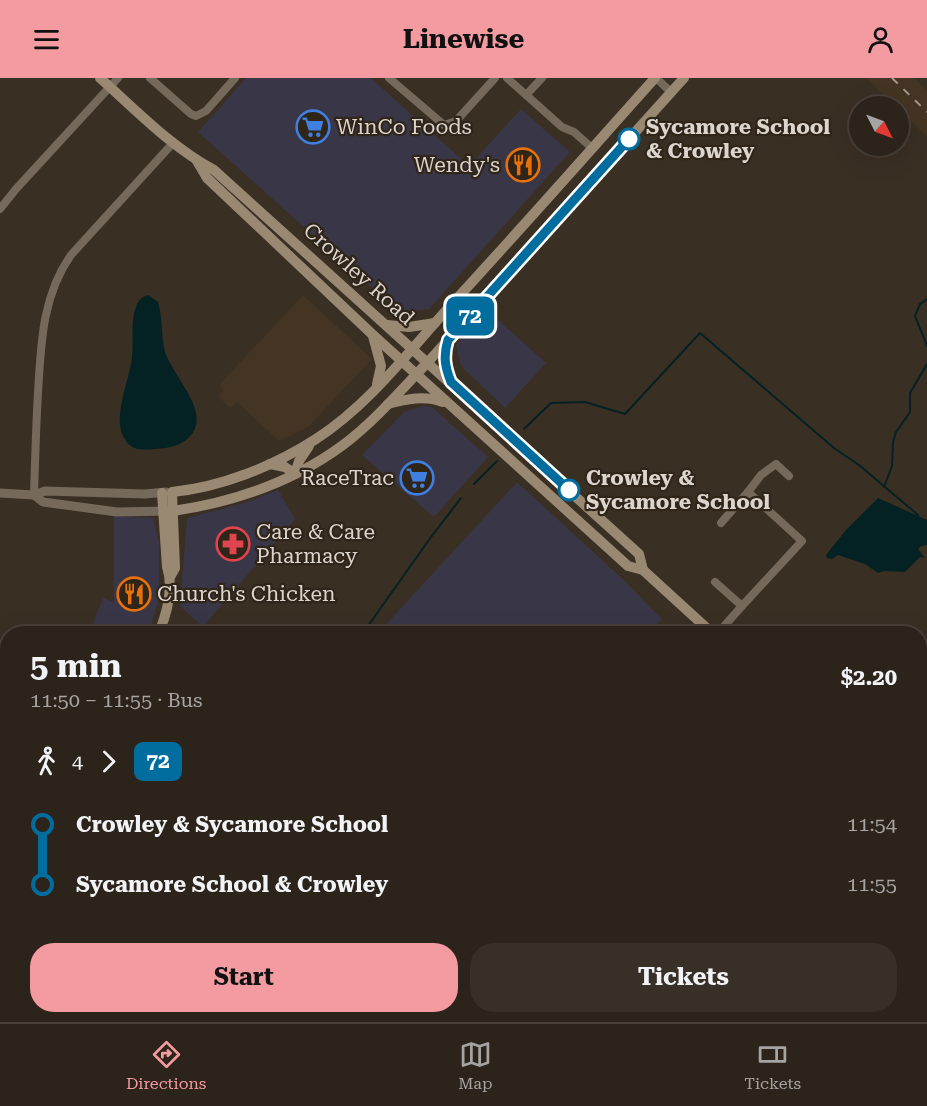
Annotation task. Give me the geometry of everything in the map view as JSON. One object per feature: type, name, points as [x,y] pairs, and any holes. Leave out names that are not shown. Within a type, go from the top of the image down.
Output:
[{"type":"main road","name":"Crowley Road","points":[[100,78],[173,143],[197,161],[214,170],[451,382],[639,554],[643,570]]},
{"type":"main road","points":[[161,626],[167,608],[170,577],[175,568],[167,492],[222,482],[269,464],[317,438],[344,418],[375,389],[435,324],[655,78]]},
{"type":"main road","points":[[168,511],[257,491],[296,474],[344,444],[388,404],[428,362],[538,241],[676,83]]},
{"type":"main road","name":"Crowley Road","points":[[197,161],[207,178],[416,375],[628,566],[643,570],[704,626]]},
{"type":"main road","points":[[222,192],[237,199],[273,230],[286,234]]},
{"type":"main road","points":[[522,227],[538,241]]},
{"type":"main road","points":[[387,325],[409,327],[435,324]]},
{"type":"main road","points":[[373,335],[381,366],[375,389]]},
{"type":"main road","points":[[448,340],[444,359],[451,382]]},
{"type":"main road","points":[[388,404],[405,399],[423,398],[448,404]]},
{"type":"main road","points":[[296,474],[299,461],[317,438]]},
{"type":"main road","points":[[269,464],[285,467],[296,474]]},
{"type":"street","points":[[0,209],[118,78]]},
{"type":"street","points":[[150,78],[196,116],[206,111],[229,80]]},
{"type":"street","points":[[389,78],[444,125],[456,121],[495,78]]},
{"type":"street","points":[[507,78],[562,127],[574,132],[592,148]]},
{"type":"street","points":[[526,95],[542,78]]},
{"type":"street","points":[[655,78],[676,83]]},
{"type":"street","points":[[34,495],[41,341],[47,304],[52,290],[63,267],[82,242],[173,143]]},
{"type":"street","points":[[721,523],[761,475],[776,464],[789,476]]},
{"type":"street","points":[[0,493],[34,495],[45,491],[145,494],[167,492]]},
{"type":"street","points":[[724,626],[802,541],[748,492]]},
{"type":"street","points":[[34,495],[43,502],[117,512],[168,511]]},
{"type":"street","points":[[715,582],[742,606]]},
{"type":"shaded area","points":[[246,78],[371,78],[469,166],[521,109],[570,152],[429,309],[400,313],[198,132]]},
{"type":"shaded area","points":[[866,78],[914,78],[927,90],[927,137],[909,119],[909,96],[885,96]]},
{"type":"shaded area","points":[[303,295],[372,359],[308,427],[279,441],[237,402],[230,408],[218,396],[224,390],[219,385]]},
{"type":"shaded area","points":[[485,308],[546,363],[505,408],[461,366],[456,345]]},
{"type":"shaded area","points":[[423,406],[432,407],[488,457],[434,517],[362,455],[404,412]]},
{"type":"shaded area","points":[[517,482],[625,581],[662,619],[656,626],[384,626]]},
{"type":"shaded area","points":[[278,490],[295,519],[202,626],[180,606],[187,518],[244,503]]},
{"type":"shaded area","points":[[114,516],[153,518],[159,542],[159,598],[151,626],[92,626],[103,598],[114,602]]},
{"type":"water","points":[[148,295],[158,302],[165,352],[193,404],[196,425],[192,434],[180,444],[143,450],[135,448],[126,441],[120,422],[120,411],[131,366],[134,313],[139,301]]},
{"type":"water","points":[[878,498],[927,520],[927,545],[918,549],[925,558],[920,557],[905,572],[878,573],[865,564],[838,555],[832,559],[827,558],[826,555],[846,530]]},
{"type":"waterway","points":[[927,299],[920,304],[915,316],[927,346]]},
{"type":"waterway","points":[[524,429],[551,403],[585,402],[625,414],[700,333],[834,448],[859,465],[918,515]]},
{"type":"waterway","points":[[884,487],[892,466],[893,442],[896,432],[910,412],[910,393],[927,364]]},
{"type":"waterway","points":[[474,484],[497,461]]},
{"type":"waterway","points":[[368,626],[461,498]]},
{"type":"railway","points":[[892,78],[927,112]]},
{"type":"bus line","name":"72","points":[[569,490],[451,382],[444,358],[448,340],[629,139]]},
{"type":"place","name":"WinCo Foods","points":[[313,127]]},
{"type":"place","name":"Sycamore School & Crowley","points":[[629,139]]},
{"type":"place","name":"Wendy's","points":[[523,165]]},
{"type":"place","name":"RaceTrac","points":[[417,478]]},
{"type":"place","name":"Crowley & Sycamore School","points":[[569,490]]},
{"type":"place","name":"Care & Care Pharmacy","points":[[233,544]]},
{"type":"place","name":"Church's Chicken","points":[[134,594]]}]
